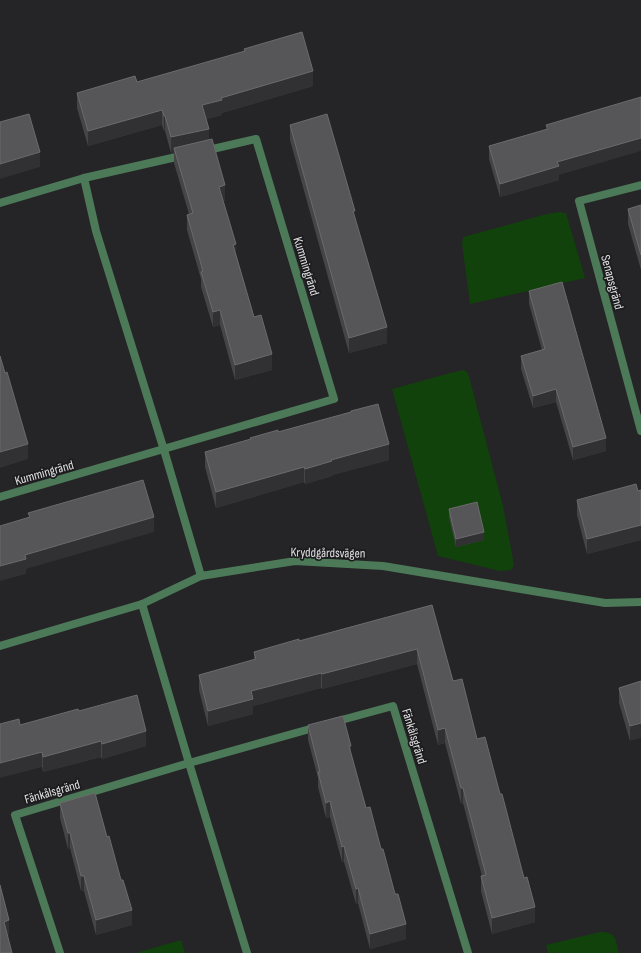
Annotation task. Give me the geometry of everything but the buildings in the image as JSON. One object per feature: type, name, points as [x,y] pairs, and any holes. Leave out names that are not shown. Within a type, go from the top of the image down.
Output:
[{"type":"street","name":"Kummingränd","points":[[0,203],[84,178],[256,140],[334,399],[0,497]]},
{"type":"street","points":[[84,178],[96,231],[164,450],[201,576]]},
{"type":"street","name":"Senapsgränd","points":[[641,185],[579,201],[641,431]]},
{"type":"street","name":"Kryddgårdsvägen","points":[[0,646],[142,604],[201,576],[295,562],[383,566],[605,603],[641,602]]},
{"type":"street","points":[[142,604],[247,953]]},
{"type":"street","name":"Fänkålsgränd","points":[[60,953],[14,815],[189,763],[393,706],[468,953]]},
{"type":"green space","points":[[560,212],[566,213],[585,278],[470,304],[462,244],[463,237],[547,214]]},
{"type":"green space","points":[[464,370],[468,373],[503,506],[514,565],[511,570],[500,571],[438,556],[392,389]]},
{"type":"green space","points":[[600,932],[610,933],[614,937],[619,953],[548,953],[546,945]]},
{"type":"green space","points":[[181,940],[185,953],[136,953]]}]
